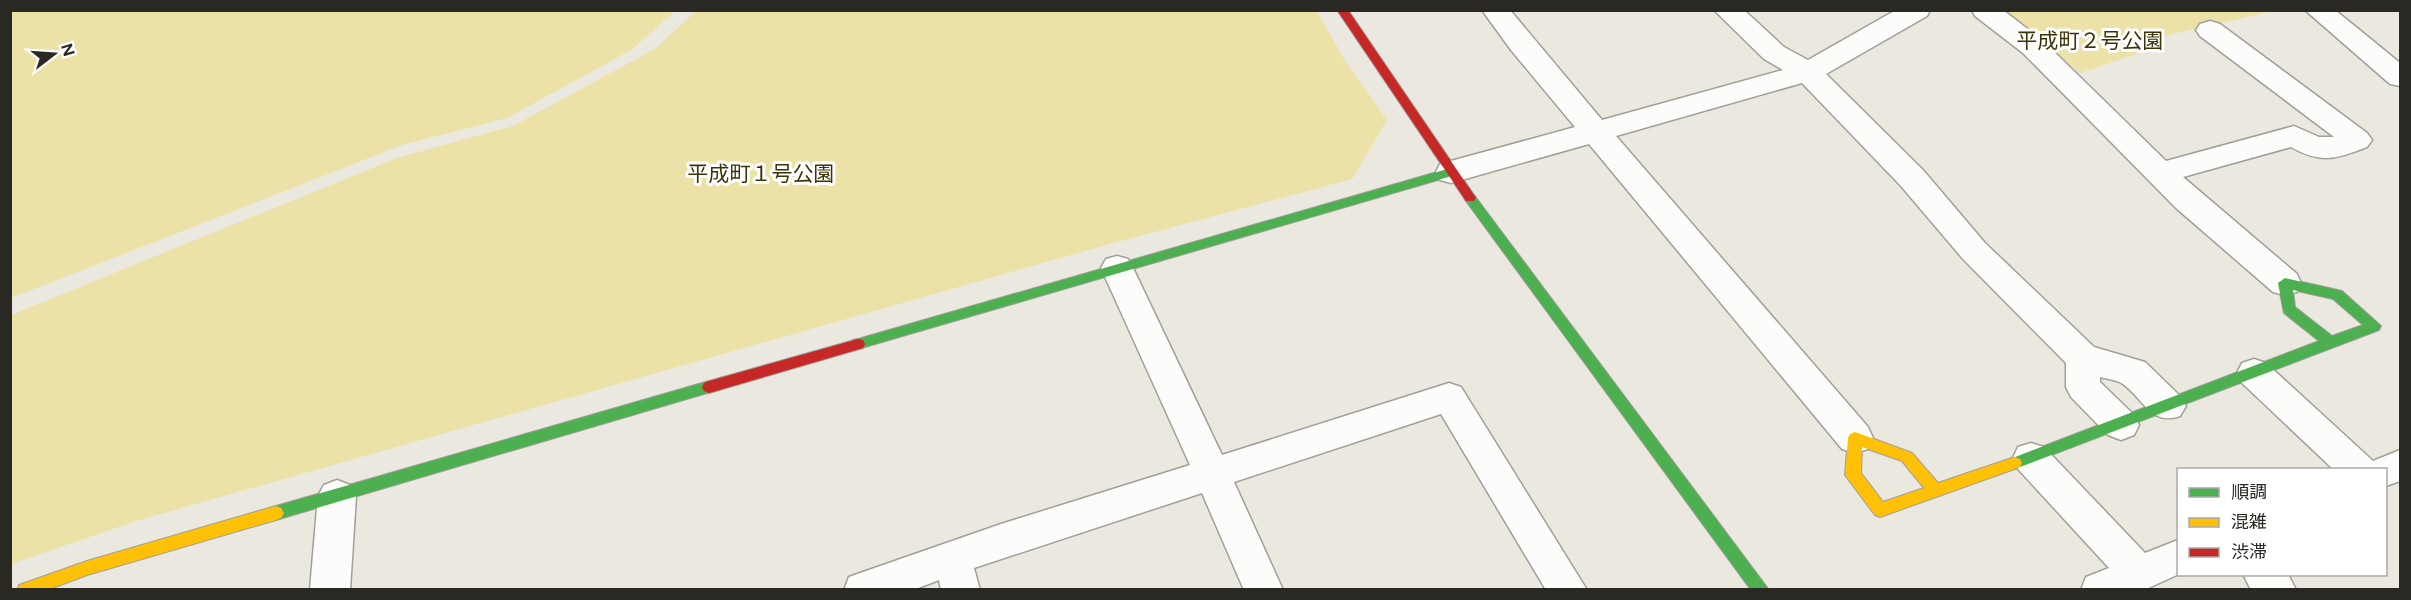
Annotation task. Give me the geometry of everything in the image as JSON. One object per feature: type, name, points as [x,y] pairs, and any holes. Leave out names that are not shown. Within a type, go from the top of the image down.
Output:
[{"type":"street","points":[[1342,10],[1451,172],[1761,590]]},
{"type":"street","points":[[1495,10],[1521,44],[1855,438],[1906,457],[1935,492]]},
{"type":"street","points":[[1728,10],[1774,53],[1808,72],[1912,178],[1974,251],[2083,358],[2133,372],[2168,406]]},
{"type":"street","points":[[25,590],[87,568],[1117,268],[1808,72],[1917,10]]},
{"type":"street","points":[[1855,438],[1852,475],[1880,510],[2031,458],[2374,326],[2337,296],[2285,283],[2187,200],[2064,75],[2033,47],[1985,10]]},
{"type":"street","points":[[2318,10],[2400,77]]},
{"type":"street","points":[[2210,30],[2357,140],[2332,149],[2325,146],[2316,148],[2294,136],[2283,116],[2295,113],[2298,96]]},
{"type":"street","points":[[2160,173],[2294,136]]},
{"type":"street","points":[[1117,268],[1264,590]]},
{"type":"street","points":[[2285,283],[2289,309],[2330,342]]},
{"type":"street","points":[[2083,358],[2083,387],[2121,424]]},
{"type":"street","points":[[2254,373],[2357,468]]},
{"type":"street","points":[[863,590],[956,574],[1001,541],[1449,397],[1568,590]]},
{"type":"street","points":[[2031,458],[2138,573]]},
{"type":"street","points":[[330,590],[337,496]]},
{"type":"street","points":[[2100,590],[2177,557]]},
{"type":"street","points":[[2264,576],[2277,590]]},
{"type":"green space","points":[[11,10],[675,11],[631,50],[507,118],[402,145],[11,298]]},
{"type":"green space","name":"平成町１号公園","points":[[697,10],[1317,11],[1345,61],[1387,120],[1352,179],[1106,245],[136,521],[11,564],[11,315],[397,158],[513,126],[655,49]]},
{"type":"green space","name":"平成町２号公園","points":[[2003,11],[2273,11],[2164,36],[2134,55],[2080,73]]},
{"type":"traffic: fast","points":[[858,344],[1451,172]]},
{"type":"traffic: fast","points":[[1470,198],[1761,590]]},
{"type":"traffic: fast","points":[[2015,463],[2374,326],[2337,295],[2285,283],[2289,309],[2330,342]]},
{"type":"traffic: fast","points":[[276,513],[709,387]]},
{"type":"traffic: slow","points":[[1936,492],[1907,457],[1855,438],[1853,475],[1880,510],[2015,463]]},
{"type":"traffic: slow","points":[[25,590],[87,568],[276,513]]},
{"type":"traffic: jam","points":[[1342,10],[1470,198]]},
{"type":"traffic: jam","points":[[709,387],[858,344]]}]
